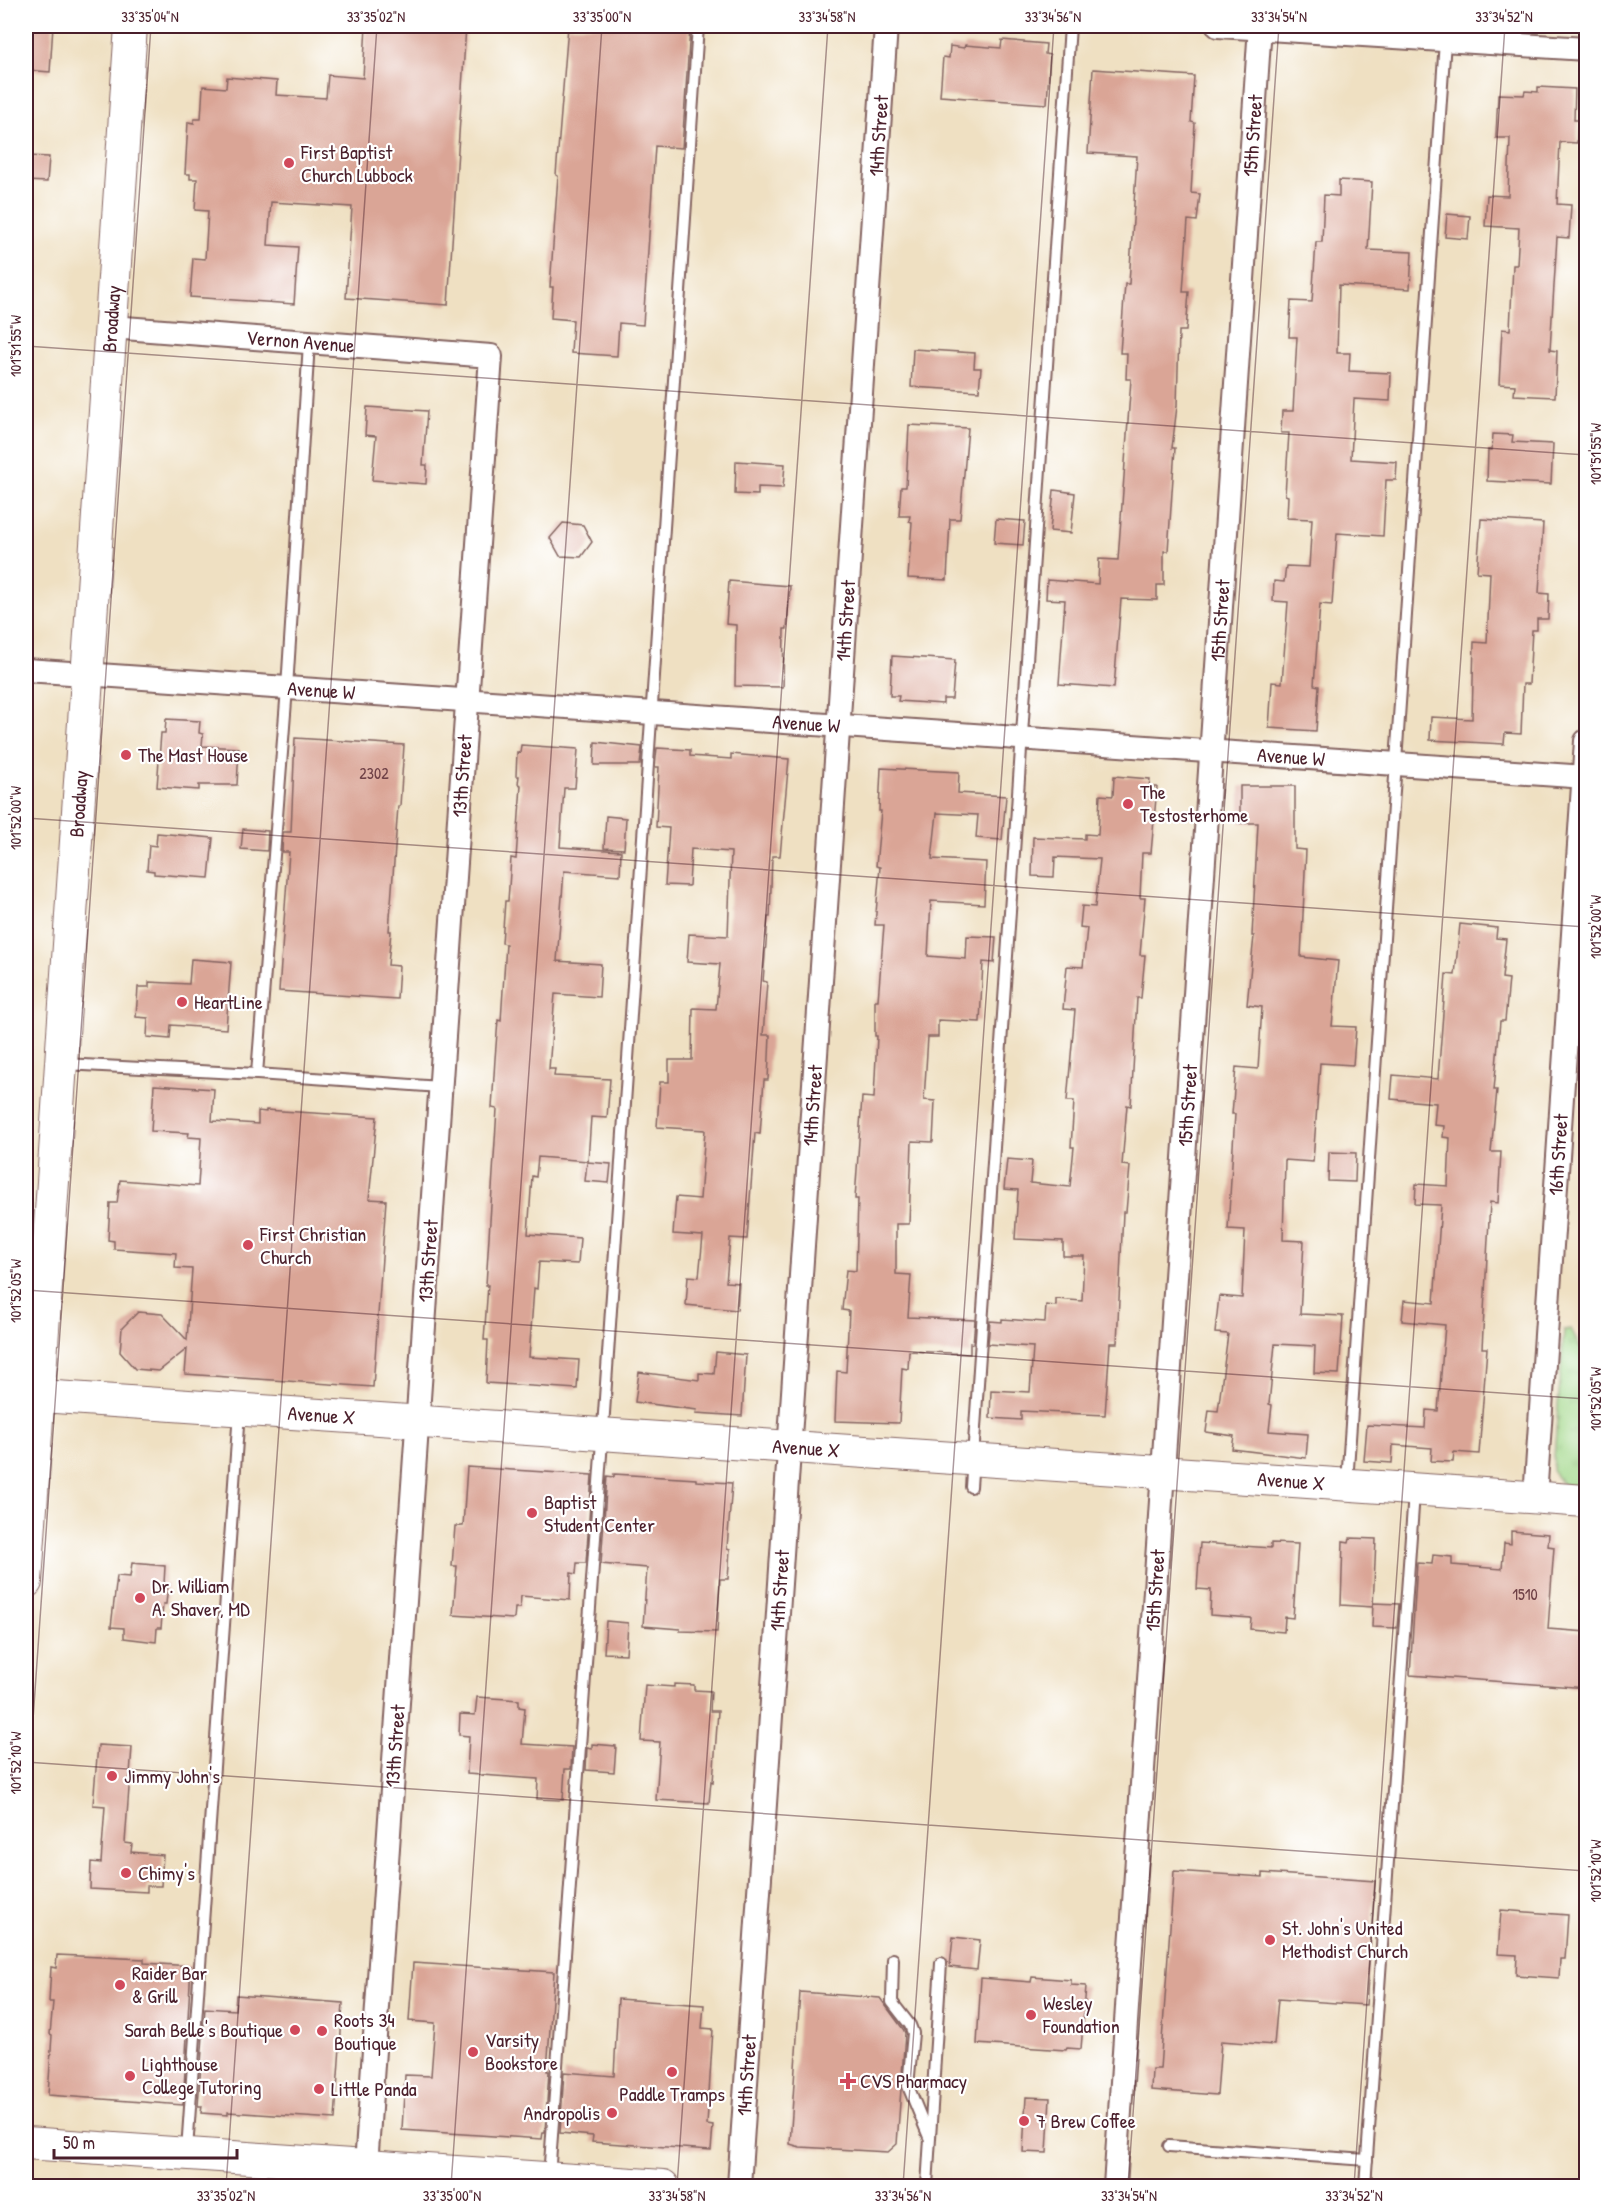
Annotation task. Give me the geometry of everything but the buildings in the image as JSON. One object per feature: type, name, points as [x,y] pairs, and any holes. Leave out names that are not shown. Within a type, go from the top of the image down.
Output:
[{"type":"main road","name":"Broadway","points":[[26,1582],[32,1396],[60,1064],[131,26]]},
{"type":"main road","name":"Avenue X","points":[[32,1396],[789,1448],[972,1474],[1163,1473],[1587,1501]]},
{"type":"main road","points":[[26,2144],[663,2187]]},
{"type":"street","name":"14th Street","points":[[739,2187],[886,26]]},
{"type":"street","points":[[1218,26],[1445,33],[1587,49]]},
{"type":"street","name":"15th Street","points":[[1115,2187],[1260,27]]},
{"type":"street","name":"Vernon Avenue","points":[[111,327],[491,356]]},
{"type":"street","name":"13th Street","points":[[366,2166],[491,356]]},
{"type":"street","name":"Avenue W","points":[[26,670],[1585,777]]},
{"type":"street","name":"16th Street","points":[[1535,1498],[1587,741]]},
{"type":"lane","points":[[549,2179],[603,1435],[698,26]]},
{"type":"lane","points":[[972,1474],[1070,26]]},
{"type":"lane","points":[[1346,1485],[1445,33]]},
{"type":"lane","points":[[257,1074],[287,688],[309,342]]},
{"type":"lane","points":[[60,1064],[257,1074],[441,1087]]},
{"type":"lane","points":[[186,2153],[239,1410]]},
{"type":"lane","points":[[1365,2187],[1414,1490]]},
{"type":"lane","points":[[893,1959],[892,2002],[910,2025],[912,2033],[908,2086],[930,2140]]},
{"type":"lane","points":[[927,2187],[941,1963]]},
{"type":"lane","points":[[1169,2146],[1367,2160]]},
{"type":"green space","points":[[1571,1329],[1586,1358],[1586,1488],[1565,1485],[1553,1470],[1564,1330]]},
{"type":"place","name":"First Baptist Church Lubbock","points":[[289,163]]},
{"type":"place","name":"The Mast House","points":[[126,755]]},
{"type":"place","name":"The Testosterhome","points":[[1128,804]]},
{"type":"place","name":"HeartLine","points":[[182,1002]]},
{"type":"place","name":"First Christian Church","points":[[248,1245]]},
{"type":"place","name":"Baptist Student Center","points":[[532,1513]]},
{"type":"place","name":"Dr. William A. Shaver, MD","points":[[140,1598]]},
{"type":"place","name":"Jimmy John's","points":[[112,1776]]},
{"type":"place","name":"Chimy's","points":[[126,1873]]},
{"type":"place","name":"St. John's United Methodist Church","points":[[1270,1940]]},
{"type":"place","name":"Raider Bar & Grill","points":[[120,1985]]},
{"type":"place","name":"Wesley Foundation","points":[[1031,2015]]},
{"type":"place","name":"Sarah Belle's Boutique","points":[[295,2030]]},
{"type":"place","name":"Roots 34 Boutique","points":[[322,2031]]},
{"type":"place","name":"Varsity Bookstore","points":[[473,2052]]},
{"type":"place","name":"Paddle Tramps","points":[[672,2072]]},
{"type":"place","name":"Lighthouse College Tutoring","points":[[130,2076]]},
{"type":"place","name":"CVS Pharmacy","points":[[848,2081]]},
{"type":"place","name":"Little Panda","points":[[319,2089]]},
{"type":"place","name":"Andropolis","points":[[612,2113]]},
{"type":"place","name":"7 Brew Coffee","points":[[1024,2121]]}]
